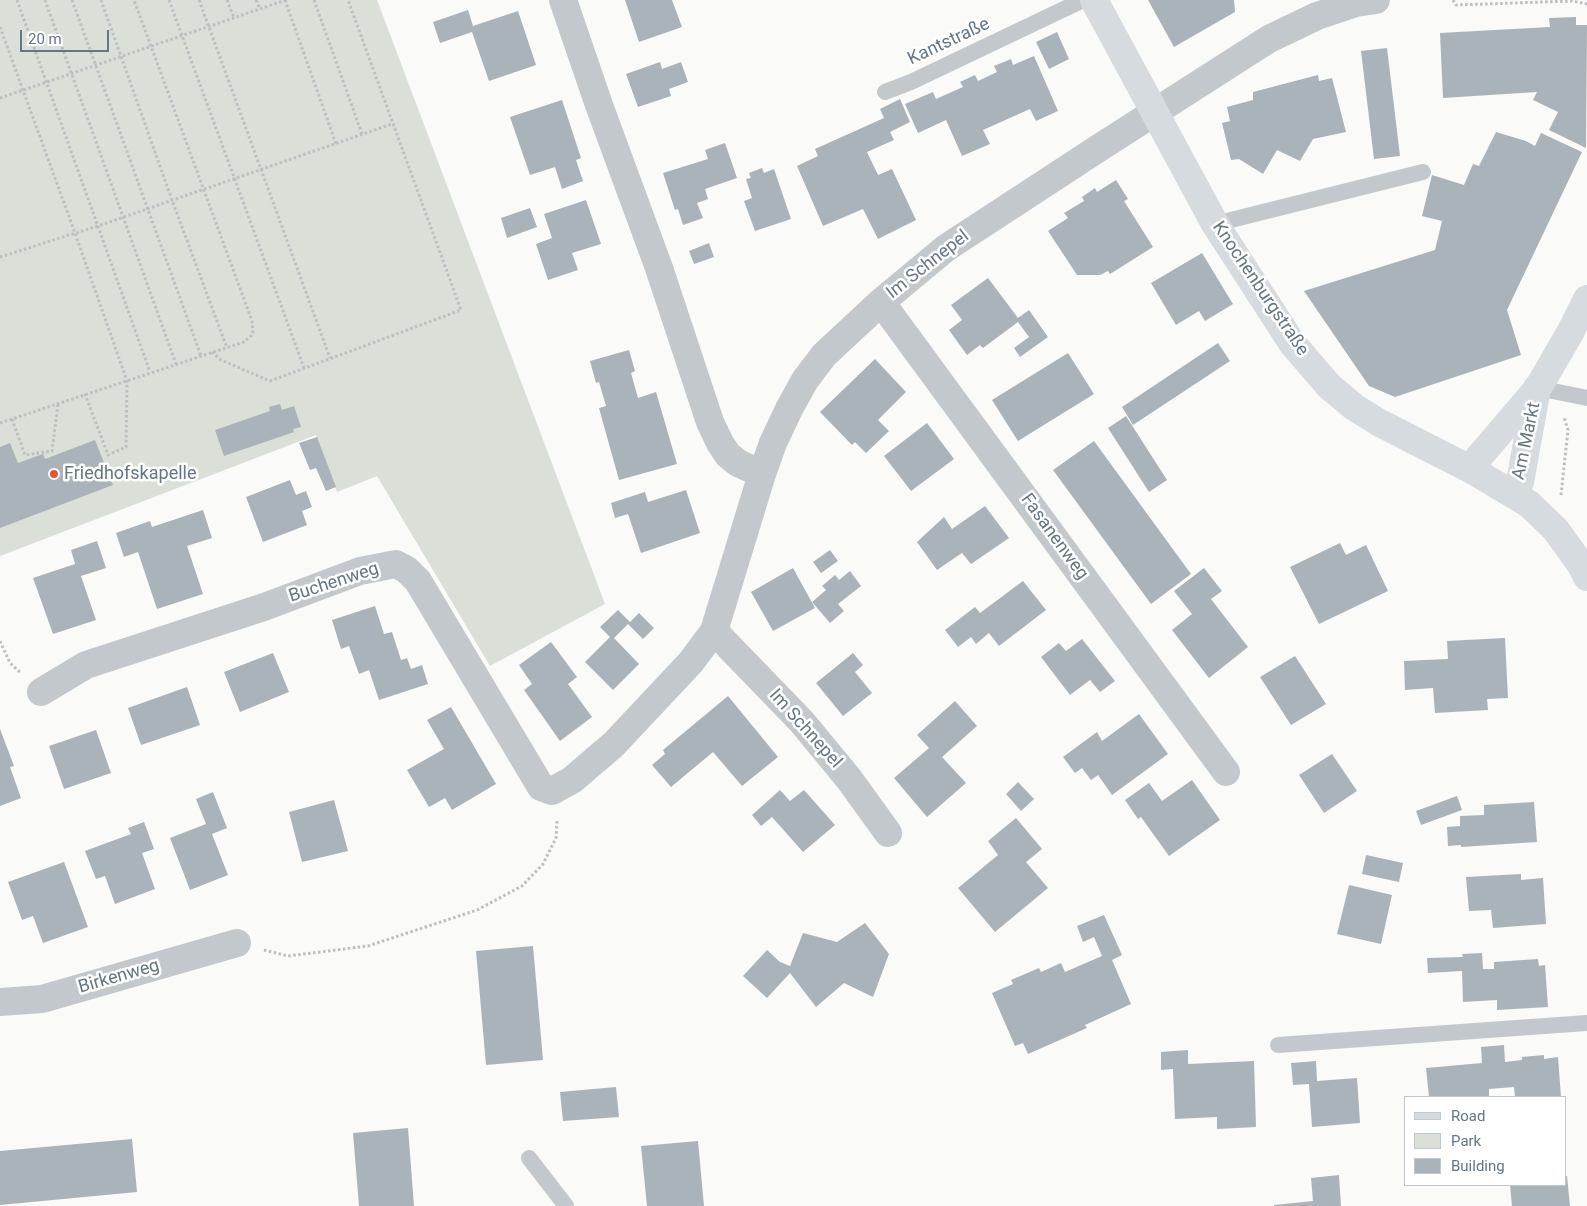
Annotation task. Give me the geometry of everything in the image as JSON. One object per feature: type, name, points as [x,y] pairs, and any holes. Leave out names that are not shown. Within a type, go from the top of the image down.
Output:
[{"type":"street","points":[[564,0],[599,105],[659,268],[710,422],[728,455],[738,464],[762,474]]},
{"type":"street","name":"Knochenburgstraße","points":[[1094,0],[1215,224],[1292,343],[1329,386],[1354,408],[1472,470],[1529,504],[1556,530],[1582,566],[1587,577]]},
{"type":"street","name":"Im Schnepel","points":[[552,791],[572,780],[614,744],[691,662],[714,631],[762,474],[785,418],[804,380],[824,354],[881,302],[946,248],[1102,146],[1269,39],[1317,16],[1356,3],[1376,0]]},
{"type":"street","name":"Am Markt","points":[[1472,470],[1480,457],[1538,388],[1587,299]]},
{"type":"street","name":"Fasanenweg","points":[[881,302],[1226,772]]},
{"type":"street","name":"Am Markt","points":[[1514,494],[1520,482],[1538,388]]},
{"type":"street","name":"Buchenweg","points":[[41,692],[86,666],[264,607],[360,571],[396,564],[407,570],[418,581],[541,787],[552,791]]},
{"type":"street","name":"Im Schnepel","points":[[714,631],[802,722],[849,779],[888,833]]},
{"type":"street","name":"Birkenweg","points":[[0,1002],[42,999],[237,943]]},
{"type":"lane","name":"Kantstraße","points":[[885,92],[911,82],[1084,0]]},
{"type":"lane","points":[[1215,224],[1423,172]]},
{"type":"lane","points":[[1538,388],[1587,398]]},
{"type":"lane","points":[[1278,1045],[1587,1023]]},
{"type":"lane","points":[[529,1158],[566,1206]]},
{"type":"path","points":[[17,0],[150,372]]},
{"type":"path","points":[[45,0],[176,364]]},
{"type":"path","points":[[72,0],[202,356]]},
{"type":"path","points":[[100,0],[227,348]]},
{"type":"path","points":[[0,423],[227,348],[244,342],[253,334],[252,321],[134,0]]},
{"type":"path","points":[[169,0],[304,368]]},
{"type":"path","points":[[198,0],[330,358]]},
{"type":"path","points":[[228,0],[234,18]]},
{"type":"path","points":[[256,0],[260,9]]},
{"type":"path","points":[[0,98],[286,0],[336,144]]},
{"type":"path","points":[[314,0],[362,134]]},
{"type":"path","points":[[212,352],[221,360],[270,381],[461,310],[348,0]]},
{"type":"path","points":[[1452,0],[1456,5],[1507,2],[1572,2],[1587,4]]},
{"type":"path","points":[[0,28],[127,381],[126,447],[108,455],[85,394]]},
{"type":"path","points":[[0,257],[98,226],[392,124]]},
{"type":"path","points":[[1538,388],[1562,408],[1568,430],[1560,504]]},
{"type":"path","points":[[12,419],[25,455],[52,451],[58,404]]},
{"type":"path","points":[[0,641],[10,662],[41,692]]},
{"type":"path","points":[[237,943],[288,956],[368,946],[477,910],[522,886],[543,864],[556,838],[557,810],[552,791]]},
{"type":"green space","points":[[0,0],[377,0],[605,604],[490,666],[377,476],[337,492],[316,435],[0,556]]},
{"type":"building","points":[[625,0],[672,0],[682,27],[639,42]]},
{"type":"building","points":[[1148,0],[1234,0],[1235,12],[1174,47]]},
{"type":"building","points":[[468,10],[473,26],[518,11],[536,65],[489,81],[472,32],[440,43],[433,22]]},
{"type":"building","points":[[1576,17],[1576,25],[1587,25],[1586,148],[1549,130],[1558,112],[1533,100],[1537,92],[1443,98],[1440,33],[1550,27],[1549,18]]},
{"type":"building","points":[[1057,32],[1069,59],[1049,69],[1036,42]]},
{"type":"building","points":[[1387,48],[1400,156],[1374,159],[1361,51]]},
{"type":"building","points":[[1034,56],[1058,111],[1036,121],[1030,109],[983,130],[990,144],[962,156],[946,120],[918,133],[905,104],[933,92],[936,99],[963,87],[960,82],[975,75],[978,81],[997,72],[994,66],[1011,59],[1013,65]]},
{"type":"building","points":[[660,62],[662,69],[681,62],[688,82],[669,89],[671,96],[638,107],[626,74]]},
{"type":"building","points":[[1318,75],[1319,81],[1332,78],[1346,132],[1313,139],[1300,161],[1277,150],[1263,174],[1239,159],[1231,160],[1222,123],[1230,121],[1227,107],[1253,100],[1253,92]]},
{"type":"building","points":[[900,99],[910,122],[890,132],[894,140],[867,152],[878,175],[892,169],[916,220],[878,239],[863,209],[823,226],[797,166],[818,156],[815,149],[884,118],[880,109]]},
{"type":"building","points":[[562,100],[581,158],[576,160],[583,181],[562,189],[555,167],[530,175],[510,117]]},
{"type":"building","points":[[1496,132],[1526,141],[1535,146],[1541,133],[1582,152],[1507,310],[1521,355],[1395,397],[1369,386],[1304,291],[1435,250],[1442,221],[1422,216],[1432,175],[1464,185],[1473,164],[1479,166]]},
{"type":"building","points":[[725,143],[737,178],[705,189],[708,199],[697,203],[703,218],[683,225],[678,209],[675,210],[663,173],[708,159],[705,150]]},
{"type":"building","points":[[762,168],[764,173],[774,169],[791,219],[755,231],[744,201],[752,198],[746,179],[751,178],[749,173]]},
{"type":"building","points":[[1116,180],[1128,199],[1124,201],[1153,247],[1110,274],[1108,271],[1100,275],[1077,275],[1048,231],[1068,218],[1064,213],[1084,201],[1082,197],[1095,188],[1097,192]]},
{"type":"building","points":[[586,200],[601,244],[572,253],[578,270],[548,280],[536,244],[552,238],[544,214]]},
{"type":"building","points":[[530,208],[537,227],[507,238],[501,218]]},
{"type":"building","points":[[709,243],[714,257],[694,264],[689,251]]},
{"type":"building","points":[[1202,253],[1233,304],[1205,321],[1199,311],[1176,325],[1151,283]]},
{"type":"building","points":[[988,278],[1018,318],[1029,310],[1048,337],[1020,357],[1014,348],[1029,337],[1018,322],[983,348],[980,345],[967,355],[949,330],[962,320],[951,305]]},
{"type":"building","points":[[1218,343],[1230,361],[1133,425],[1122,407]]},
{"type":"building","points":[[629,350],[635,371],[631,373],[638,398],[656,392],[677,464],[619,480],[599,408],[606,406],[599,382],[596,383],[590,361]]},
{"type":"building","points":[[1068,353],[1094,394],[1018,441],[992,400]]},
{"type":"building","points":[[875,359],[906,392],[878,420],[889,431],[866,453],[855,442],[852,445],[820,412]]},
{"type":"building","points":[[280,404],[282,410],[294,406],[301,427],[293,429],[294,432],[224,456],[215,430],[270,411],[269,407]]},
{"type":"building","points":[[1126,416],[1167,480],[1149,492],[1108,428]]},
{"type":"building","points":[[927,423],[954,459],[911,491],[884,456]]},
{"type":"building","points":[[317,437],[336,487],[326,491],[316,468],[310,470],[299,443]]},
{"type":"building","name":"Friedhofskapelle","points":[[95,440],[113,485],[0,528],[0,447],[10,443],[18,463],[43,454],[45,459]]},
{"type":"building","points":[[1094,441],[1191,574],[1151,604],[1053,470]]},
{"type":"building","points":[[290,480],[296,495],[306,491],[312,507],[302,511],[307,525],[263,542],[246,497]]},
{"type":"building","points":[[686,490],[700,533],[641,553],[628,514],[615,518],[611,503],[645,492],[648,502]]},
{"type":"building","points":[[985,506],[1009,538],[971,564],[962,553],[937,570],[917,542],[944,517],[952,529]]},
{"type":"building","points":[[203,510],[212,538],[187,546],[203,594],[157,609],[138,552],[124,557],[116,533],[150,521],[152,527]]},
{"type":"building","points":[[97,541],[106,568],[81,576],[96,620],[53,634],[33,578],[75,564],[71,550]]},
{"type":"building","points":[[1340,543],[1346,555],[1366,545],[1388,591],[1319,624],[1290,567]]},
{"type":"building","points":[[830,550],[838,561],[821,573],[813,562]]},
{"type":"building","points":[[793,568],[815,608],[773,631],[751,592]]},
{"type":"building","points":[[1204,568],[1222,591],[1211,599],[1248,647],[1209,678],[1172,630],[1192,614],[1174,591]]},
{"type":"building","points":[[850,571],[861,586],[838,604],[844,611],[830,623],[812,602],[826,590],[822,586],[835,575],[839,580]]},
{"type":"building","points":[[1023,581],[1046,610],[999,646],[989,633],[976,644],[971,637],[958,647],[945,630],[975,607],[980,613]]},
{"type":"building","points":[[375,606],[384,634],[392,632],[401,660],[407,658],[411,669],[422,665],[428,684],[379,700],[369,670],[359,674],[349,646],[341,649],[332,620]]},
{"type":"building","points":[[618,610],[630,622],[639,613],[654,628],[643,639],[628,624],[614,638],[639,664],[613,690],[585,662],[610,637],[600,627]]},
{"type":"building","points":[[1505,638],[1508,698],[1487,699],[1488,710],[1435,713],[1433,688],[1405,690],[1404,661],[1448,659],[1447,641]]},
{"type":"building","points":[[1082,639],[1115,681],[1100,692],[1090,680],[1070,695],[1041,657],[1059,643],[1066,651]]},
{"type":"building","points":[[551,642],[577,677],[568,684],[592,717],[560,741],[524,690],[532,684],[519,665]]},
{"type":"building","points":[[273,653],[289,692],[240,712],[224,672]]},
{"type":"building","points":[[853,653],[863,665],[855,672],[872,693],[843,716],[816,683]]},
{"type":"building","points":[[1295,656],[1326,704],[1291,725],[1260,677]]},
{"type":"building","points":[[187,687],[200,725],[141,745],[128,708]]},
{"type":"building","points":[[728,696],[778,757],[742,786],[713,752],[671,787],[652,765],[665,754],[663,750]]},
{"type":"building","points":[[955,701],[977,726],[942,757],[966,783],[927,817],[894,778],[929,748],[917,735]]},
{"type":"building","points":[[451,707],[496,784],[452,810],[445,798],[429,807],[407,770],[444,749],[427,720]]},
{"type":"building","points":[[1139,714],[1168,754],[1112,795],[1098,775],[1091,780],[1082,768],[1075,773],[1063,757],[1097,732],[1102,741]]},
{"type":"building","points":[[0,729],[14,766],[10,767],[21,798],[0,806]]},
{"type":"building","points":[[96,730],[111,773],[64,789],[49,746]]},
{"type":"building","points":[[1332,754],[1357,791],[1324,813],[1299,775]]},
{"type":"building","points":[[1192,780],[1220,820],[1169,856],[1141,817],[1138,819],[1125,800],[1149,783],[1162,801]]},
{"type":"building","points":[[1018,782],[1034,799],[1021,811],[1006,794]]},
{"type":"building","points":[[780,790],[790,801],[804,790],[835,825],[803,852],[772,817],[761,826],[752,815]]},
{"type":"building","points":[[213,792],[227,828],[212,834],[228,875],[190,890],[170,838],[206,824],[196,799]]},
{"type":"building","points":[[1457,796],[1462,810],[1421,825],[1416,811]]},
{"type":"building","points":[[334,800],[348,851],[302,862],[289,812]]},
{"type":"building","points":[[1534,802],[1537,842],[1461,847],[1461,845],[1448,846],[1447,827],[1460,826],[1460,816],[1484,815],[1484,805]]},
{"type":"building","points":[[1016,818],[1042,849],[1026,862],[1048,888],[995,932],[958,888],[998,855],[988,841]]},
{"type":"building","points":[[144,822],[154,849],[142,853],[155,889],[115,904],[105,876],[96,879],[85,851],[131,834],[128,828]]},
{"type":"building","points":[[1366,855],[1403,863],[1399,882],[1362,874]]},
{"type":"building","points":[[64,862],[88,927],[43,943],[33,916],[22,920],[8,882]]},
{"type":"building","points":[[1521,874],[1521,880],[1543,878],[1546,924],[1493,928],[1491,910],[1469,911],[1466,877]]},
{"type":"building","points":[[1349,885],[1392,895],[1381,944],[1337,934]]},
{"type":"building","points":[[1104,915],[1122,955],[1112,960],[1131,1004],[1085,1025],[1087,1028],[1028,1054],[1023,1043],[1015,1046],[992,993],[1013,984],[1011,980],[1039,968],[1041,972],[1061,963],[1065,972],[1102,956],[1094,937],[1083,942],[1077,926]]},
{"type":"building","points":[[865,923],[889,954],[873,997],[844,983],[816,1007],[790,973],[767,998],[743,976],[767,950],[780,962],[790,966],[803,933],[837,942]]},
{"type":"building","points":[[533,946],[543,1060],[486,1065],[476,951]]},
{"type":"building","points":[[1482,953],[1483,969],[1494,969],[1494,962],[1538,959],[1539,966],[1545,965],[1548,1007],[1497,1010],[1497,1000],[1463,1002],[1462,971],[1428,973],[1427,958],[1463,957],[1462,954]]},
{"type":"building","points":[[1504,1045],[1505,1062],[1522,1060],[1522,1057],[1544,1055],[1544,1059],[1558,1057],[1561,1096],[1515,1096],[1514,1087],[1489,1089],[1489,1096],[1429,1096],[1426,1068],[1482,1063],[1481,1047]]},
{"type":"building","points":[[1188,1050],[1188,1064],[1254,1061],[1256,1127],[1217,1129],[1217,1117],[1175,1119],[1173,1069],[1161,1070],[1161,1052]]},
{"type":"building","points":[[1316,1061],[1317,1081],[1357,1078],[1360,1123],[1312,1127],[1309,1084],[1293,1085],[1291,1063]]},
{"type":"building","points":[[616,1087],[619,1117],[563,1121],[560,1092]]},
{"type":"building","points":[[408,1128],[414,1206],[359,1206],[353,1133]]},
{"type":"building","points":[[132,1139],[137,1192],[0,1205],[0,1151]]},
{"type":"building","points":[[698,1141],[704,1206],[647,1206],[641,1146]]},
{"type":"building","points":[[1339,1175],[1341,1206],[1274,1206],[1313,1201],[1311,1178]]},
{"type":"building","points":[[1567,1176],[1570,1206],[1512,1206],[1510,1186],[1567,1186]]},
{"type":"place","name":"Friedhofskapelle","points":[[54,474]]}]
